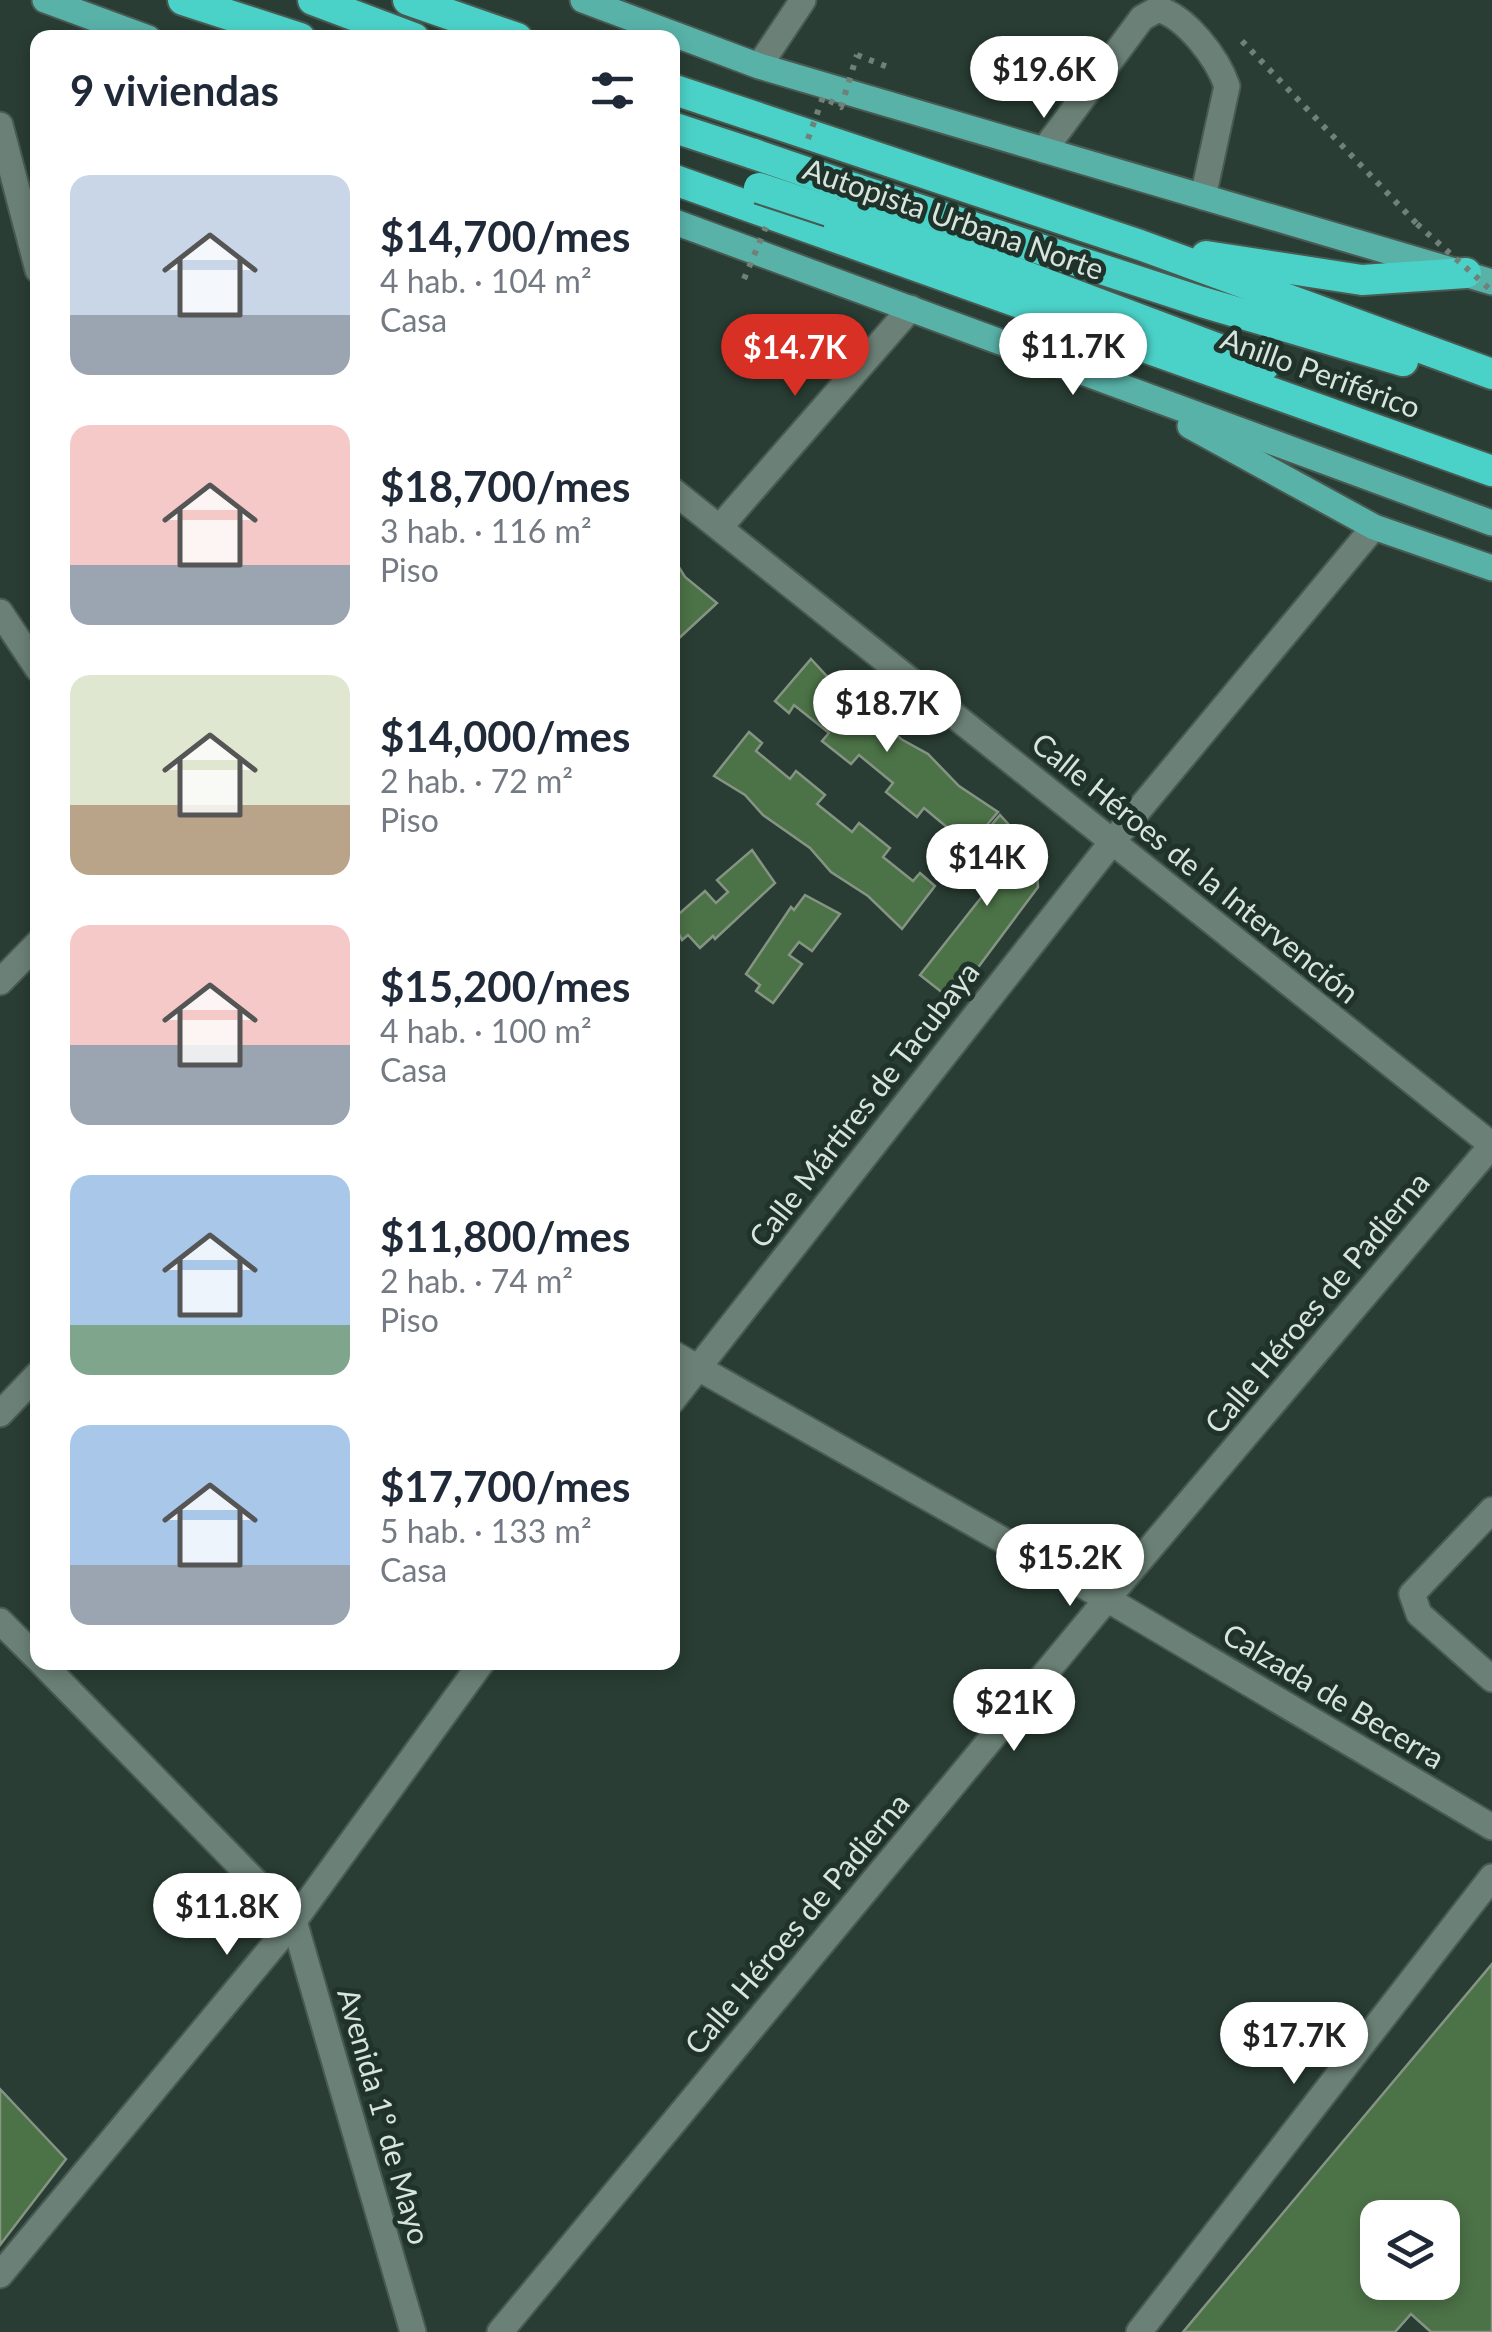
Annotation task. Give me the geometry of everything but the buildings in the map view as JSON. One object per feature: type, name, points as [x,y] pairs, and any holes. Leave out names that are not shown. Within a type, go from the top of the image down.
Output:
[{"type":"highway","points":[[175,0],[248,30]]},
{"type":"highway","points":[[183,0],[275,30]]},
{"type":"highway","points":[[313,0],[393,30]]},
{"type":"highway","points":[[408,0],[494,30]]},
{"type":"highway","name":"Anillo Periférico","points":[[680,93],[1140,246],[1492,374]]},
{"type":"highway","name":"Autopista Urbana Norte","points":[[680,131],[1202,302],[1492,387]]},
{"type":"highway","name":"Autopista Urbana Norte","points":[[680,162],[1016,273],[1492,452]]},
{"type":"highway","name":"Anillo Periférico","points":[[680,182],[1492,471]]},
{"type":"highway","points":[[1140,246],[1362,280],[1479,278]]},
{"type":"main road","points":[[45,0],[126,30]]},
{"type":"main road","points":[[583,0],[663,30]]},
{"type":"main road","points":[[680,36],[759,66],[1479,278]]},
{"type":"main road","points":[[680,224],[1492,523]]},
{"type":"main road","points":[[1111,383],[1374,527],[1492,568]]},
{"type":"street","points":[[759,66],[803,0]]},
{"type":"street","points":[[1044,150],[1142,18],[1158,9],[1175,14],[1222,71],[1227,86],[1204,196]]},
{"type":"street","points":[[0,125],[30,239]]},
{"type":"street","points":[[720,526],[910,308]]},
{"type":"street","name":"Calle Héroes de la Intervención","points":[[680,496],[1492,1145]]},
{"type":"street","name":"Calle Mártires de Tacubaya","points":[[680,1390],[1112,842],[1374,527]]},
{"type":"street","points":[[0,612],[30,657]]},
{"type":"street","points":[[0,982],[30,950]]},
{"type":"street","name":"Calle Héroes de Padierna","points":[[500,2332],[1108,1598],[1492,1145]]},
{"type":"street","name":"Calzada de Becerra","points":[[680,1358],[1108,1598],[1492,1827]]},
{"type":"street","points":[[0,1414],[30,1382]]},
{"type":"street","points":[[1492,1510],[1412,1594],[1419,1614],[1492,1679]]},
{"type":"street","name":"Avenida 1º de Mayo","points":[[0,1621],[30,1652]]},
{"type":"street","name":"Avenida 1º de Mayo","points":[[48,1670],[294,1920],[413,2332]]},
{"type":"street","points":[[0,2275],[294,1920],[476,1670]]},
{"type":"street","points":[[1139,2332],[1492,1877]]},
{"type":"path","points":[[1273,76],[1418,224],[1492,291]]}]
